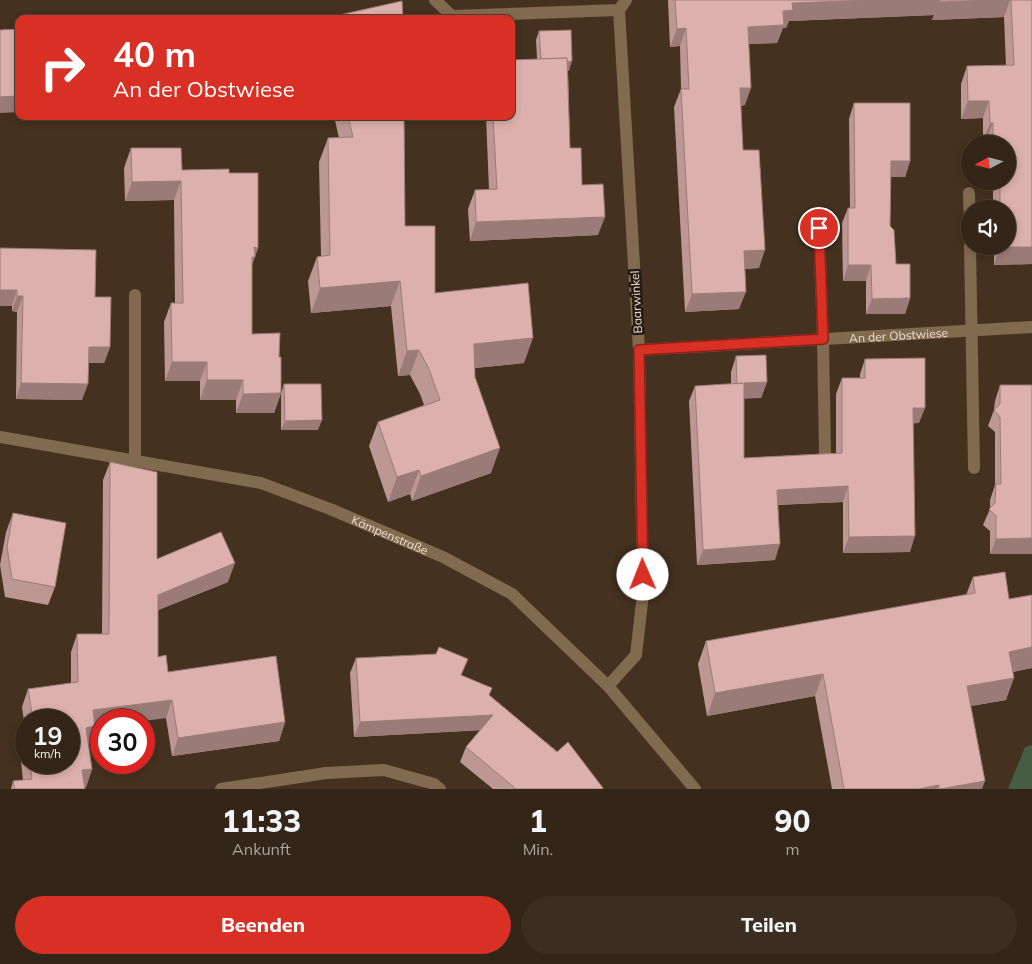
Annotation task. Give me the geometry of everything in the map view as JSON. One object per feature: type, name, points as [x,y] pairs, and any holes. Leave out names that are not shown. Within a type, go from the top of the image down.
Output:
[{"type":"street","points":[[435,0],[451,15]]},
{"type":"street","points":[[468,15],[623,5]]},
{"type":"street","name":"Baarwinkel","points":[[608,686],[636,655],[643,594],[639,350],[623,5]]},
{"type":"street","points":[[969,193],[969,200]]},
{"type":"street","points":[[819,228],[825,456]]},
{"type":"street","points":[[970,255],[974,468]]},
{"type":"street","points":[[135,295],[135,461]]},
{"type":"street","name":"An der Obstwiese","points":[[639,350],[1032,328]]},
{"type":"street","name":"Kämpenstraße","points":[[0,437],[261,483],[330,509],[443,557],[512,594],[608,686],[695,789]]},
{"type":"street","points":[[221,789],[326,773],[384,770],[434,784],[440,789]]},
{"type":"green space","points":[[1032,745],[1032,789],[1008,789],[1025,747]]},
{"type":"building","points":[[675,0],[869,0],[792,3],[793,10],[783,11],[784,25],[748,27],[751,88],[740,88],[743,150],[759,150],[765,250],[744,251],[746,292],[692,294],[681,89],[689,89],[686,28],[677,29]]},
{"type":"building","points":[[941,0],[991,0],[938,2]]},
{"type":"building","points":[[1011,0],[1032,0],[1032,247],[1016,247],[1016,200],[1000,200],[1000,190],[1016,190],[1016,135],[993,135],[993,123],[990,123],[989,101],[968,101],[967,66],[1014,65]]},
{"type":"building","points":[[402,1],[403,15],[339,15]]},
{"type":"building","points":[[15,29],[15,96],[0,97],[0,30]]},
{"type":"building","points":[[571,30],[572,61],[567,62],[567,58],[541,59],[539,31]]},
{"type":"building","points":[[567,58],[570,148],[581,148],[582,185],[603,184],[605,217],[476,222],[475,190],[497,189],[493,120],[515,120],[515,60]]},
{"type":"building","points":[[854,103],[910,103],[910,161],[891,161],[890,226],[894,230],[896,264],[910,264],[910,298],[872,299],[871,265],[848,265],[848,208],[855,208]]},
{"type":"building","points":[[349,120],[404,120],[405,226],[435,226],[435,293],[528,283],[533,338],[474,344],[475,377],[500,448],[421,476],[419,470],[397,477],[378,422],[440,400],[429,369],[419,350],[407,351],[400,281],[320,288],[317,257],[330,255],[328,138],[353,137]]},
{"type":"building","points":[[131,148],[181,148],[182,170],[229,169],[229,173],[258,173],[258,248],[254,247],[255,257],[252,257],[252,334],[280,333],[281,393],[243,394],[243,380],[207,380],[207,362],[172,362],[171,303],[183,303],[181,181],[132,182]]},
{"type":"building","points":[[0,248],[96,250],[95,297],[111,297],[110,347],[89,347],[88,384],[21,383],[23,296],[17,296],[17,290],[0,290]]},
{"type":"building","points":[[766,355],[767,382],[744,383],[744,458],[842,453],[842,378],[865,378],[865,359],[925,358],[925,408],[913,408],[915,536],[849,537],[848,486],[777,490],[780,544],[703,550],[695,386],[737,383],[736,356]]},
{"type":"building","points":[[284,384],[321,384],[322,420],[285,421]]},
{"type":"building","points":[[1000,385],[1032,385],[1032,538],[996,539],[996,516],[989,509],[995,503],[996,484],[1001,484],[1000,417],[994,410],[1000,404]]},
{"type":"building","points":[[110,462],[157,472],[157,559],[221,532],[235,563],[158,595],[158,657],[166,655],[168,672],[276,656],[285,722],[178,738],[172,700],[90,709],[90,727],[86,728],[90,769],[82,770],[85,789],[15,789],[13,781],[32,779],[31,774],[80,774],[80,709],[31,709],[28,689],[78,682],[77,634],[109,634]]},
{"type":"building","points":[[13,513],[66,523],[55,587],[12,579],[7,547]]},
{"type":"building","points":[[1005,572],[1009,599],[1032,595],[1032,647],[1009,652],[1014,678],[967,686],[985,781],[940,789],[939,785],[918,789],[844,789],[823,674],[715,693],[706,641],[975,593],[973,577]]},
{"type":"building","points":[[439,647],[468,659],[461,675],[492,688],[489,695],[557,752],[568,742],[603,789],[516,789],[466,747],[493,715],[360,722],[356,658],[436,654]]},
{"type":"route","points":[[643,575],[639,350],[823,339],[819,228]]}]
